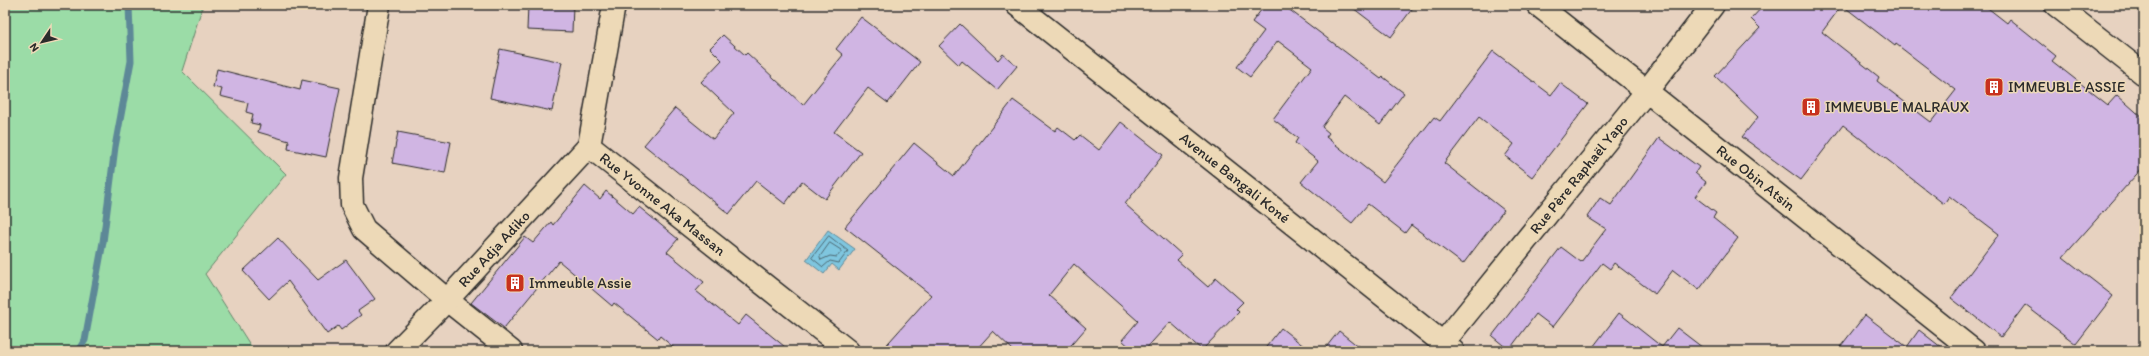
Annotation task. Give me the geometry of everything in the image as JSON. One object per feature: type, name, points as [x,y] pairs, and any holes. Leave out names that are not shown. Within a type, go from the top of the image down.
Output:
[{"type":"street","points":[[379,5],[351,178],[352,205],[364,229],[447,300],[511,351]]},
{"type":"street","name":"Rue Yvonne Aka Massan","points":[[614,5],[589,146],[848,351]]},
{"type":"street","name":"Avenue Bangali Koné","points":[[1017,5],[1448,347]]},
{"type":"street","name":"Rue Obin Atsin","points":[[1538,5],[1974,351]]},
{"type":"street","name":"Rue Père Raphaël Yapo","points":[[1448,347],[1713,5]]},
{"type":"street","points":[[2056,5],[2144,74]]},
{"type":"street","name":"Rue Adja Adiko","points":[[398,351],[589,146]]},
{"type":"green space","points":[[5,5],[203,5],[182,71],[286,174],[205,274],[254,351],[5,351]]},
{"type":"water","points":[[828,230],[855,249],[839,270],[832,264],[824,274],[806,260]]},
{"type":"building","points":[[528,5],[573,5],[572,32],[527,30]]},
{"type":"building","points":[[1265,5],[1283,5],[1381,79],[1383,77],[1404,93],[1380,125],[1344,97],[1322,127],[1329,133],[1326,137],[1383,182],[1434,117],[1440,121],[1493,51],[1551,95],[1560,83],[1588,104],[1532,177],[1505,156],[1514,144],[1479,117],[1444,163],[1504,210],[1463,264],[1411,225],[1405,233],[1368,204],[1352,223],[1301,182],[1318,161],[1295,143],[1298,138],[1273,119],[1312,67],[1278,41],[1250,77],[1237,67],[1264,31],[1252,22]]},
{"type":"building","points":[[1349,5],[1415,5],[1391,37]]},
{"type":"building","points":[[1764,5],[1842,5],[1984,5],[2007,23],[2010,19],[2056,56],[2052,61],[2108,105],[2117,95],[2144,119],[2144,166],[2063,257],[2113,296],[2076,344],[2025,305],[2001,337],[1951,298],[1999,234],[1949,196],[1944,204],[1843,125],[1801,180],[1742,137],[1758,117],[1715,76],[1760,28],[1751,19]],"holes":[[[1842,5],[1895,46],[1896,44],[1956,90],[1931,122],[1877,81],[1879,77],[1822,32]]]},
{"type":"building","points":[[861,17],[920,62],[888,103],[868,88],[834,132],[861,152],[825,199],[802,181],[785,204],[756,181],[729,214],[644,145],[675,108],[713,139],[734,113],[701,82],[722,60],[710,48],[723,35],[745,55],[747,53],[803,105],[843,55],[836,49]]},
{"type":"building","points":[[960,24],[998,60],[1003,54],[1017,66],[997,90],[962,61],[959,65],[939,46]]},
{"type":"building","points":[[500,49],[562,62],[552,111],[490,98]]},
{"type":"building","points":[[217,69],[300,90],[302,80],[340,88],[326,157],[288,149],[289,141],[258,132],[260,125],[251,123],[253,114],[246,112],[248,103],[220,96],[222,89],[213,87]]},
{"type":"building","points":[[1013,100],[1055,131],[1058,127],[1075,140],[1080,135],[1099,150],[1121,122],[1163,155],[1125,204],[1182,255],[1177,260],[1208,287],[1216,278],[1243,302],[1236,309],[1239,312],[1202,350],[1170,322],[1144,351],[1134,351],[1122,340],[1138,321],[1074,264],[1049,295],[1086,328],[1066,351],[1014,351],[993,331],[975,351],[881,351],[931,295],[845,227],[914,143],[954,176]]},
{"type":"building","points":[[398,132],[451,142],[445,173],[392,163]]},
{"type":"building","points":[[1659,138],[1699,167],[1695,173],[1706,182],[1695,197],[1716,213],[1713,218],[1738,238],[1699,290],[1673,270],[1655,294],[1614,263],[1610,269],[1602,263],[1553,327],[1536,314],[1509,350],[1492,336],[1561,247],[1581,262],[1606,229],[1587,217],[1600,198],[1611,205]]},
{"type":"building","points":[[585,186],[600,199],[606,191],[633,214],[639,207],[678,239],[667,252],[704,282],[696,291],[738,325],[746,315],[790,351],[678,351],[660,336],[658,339],[614,303],[612,306],[559,261],[504,328],[471,303],[525,237],[533,243],[551,222],[553,225]]},
{"type":"building","points":[[278,238],[318,280],[346,260],[375,299],[358,311],[361,315],[341,330],[338,326],[327,334],[288,281],[269,299],[243,271]]},
{"type":"building","points":[[1619,313],[1662,347],[1677,328],[1707,351],[1590,351]]},
{"type":"building","points":[[1865,315],[1907,347],[1919,330],[1946,351],[1837,351]]},
{"type":"building","points":[[1281,328],[1310,351],[1263,351]]},
{"type":"building","points":[[1339,331],[1364,351],[1323,351]]},
{"type":"waterway","points":[[78,351],[85,340],[103,242],[115,147],[131,61],[129,5]]},
{"type":"place","name":"IMMEUBLE ASSIE","points":[[1994,87]]},
{"type":"place","name":"IMMEUBLE MALRAUX","points":[[1811,107]]},
{"type":"place","name":"Immeuble Assie","points":[[515,283]]}]
